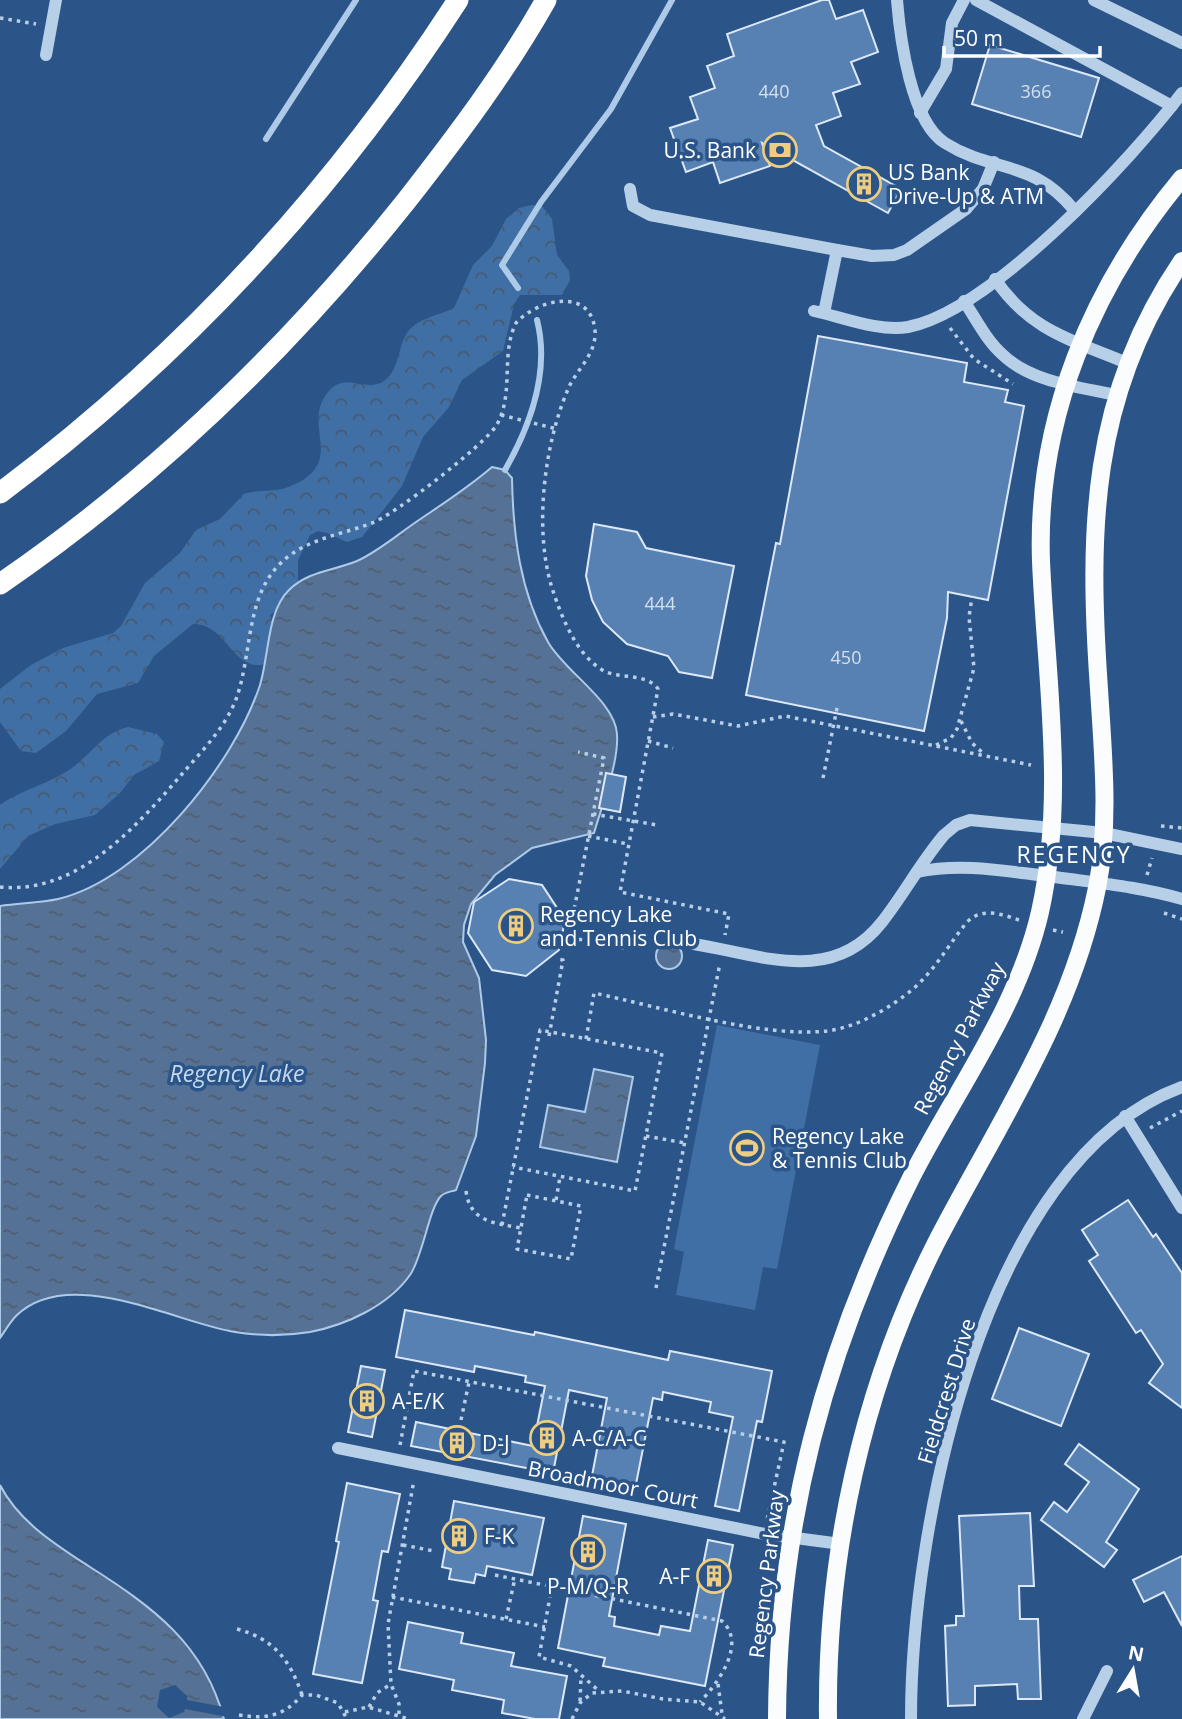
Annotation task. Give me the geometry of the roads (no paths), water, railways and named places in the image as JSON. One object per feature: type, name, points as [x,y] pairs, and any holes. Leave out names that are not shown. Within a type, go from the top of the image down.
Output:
[{"type":"highway","points":[[431,41],[452,0]]},
{"type":"highway","points":[[0,493],[123,393],[243,279],[367,132],[458,0]]},
{"type":"highway","points":[[496,81],[545,0]]},
{"type":"highway","points":[[0,584],[114,500],[235,393],[301,325],[382,232],[561,0]]},
{"type":"main road","name":"Regency Parkway","points":[[777,1719],[779,1632],[790,1538],[810,1437],[845,1326],[901,1197],[1012,991],[1034,935],[1052,829],[1053,742],[1041,516],[1049,452],[1081,344],[1117,267],[1182,178]]},
{"type":"main road","points":[[828,1719],[832,1616],[841,1544],[866,1427],[901,1321],[934,1247],[1055,1021],[1083,947],[1098,883],[1104,833],[1093,543],[1100,465],[1116,395],[1127,363],[1159,296],[1182,261]]},
{"type":"street","points":[[46,55],[56,0]]},
{"type":"street","points":[[897,0],[899,26],[920,113],[944,143],[1046,181],[1076,211]]},
{"type":"street","points":[[920,113],[946,69],[952,23],[964,0]]},
{"type":"street","points":[[976,0],[1172,106]]},
{"type":"street","points":[[1094,0],[1182,43]]},
{"type":"street","points":[[837,250],[819,312],[903,327],[936,317],[995,278],[1076,211],[1133,153],[1182,93]]},
{"type":"street","points":[[630,189],[633,206],[650,215],[837,250],[886,256],[907,250],[954,219],[983,189],[994,162]]},
{"type":"street","points":[[995,278],[1008,298],[1028,318],[1127,363]]},
{"type":"street","points":[[964,301],[1004,357],[1027,371],[1067,384],[1116,395]]},
{"type":"street","points":[[694,944],[804,962],[844,955],[873,933],[944,835],[964,822],[985,821],[1104,833],[1182,849]]},
{"type":"street","points":[[917,872],[959,866],[1098,883],[1182,899]]},
{"type":"street","name":"Fieldcrest Drive","points":[[911,1719],[915,1621],[925,1540],[946,1453],[988,1318],[1033,1223],[1052,1193],[1090,1146],[1125,1116],[1182,1087]]},
{"type":"street","points":[[1125,1116],[1182,1208]]},
{"type":"street","name":"Broadmoor Court","points":[[338,1448],[765,1534],[841,1544]]},
{"type":"street","points":[[1083,1719],[1107,1671]]},
{"type":"water","name":"Regency Lake","points":[[492,467],[505,470],[512,478],[516,542],[538,623],[556,653],[608,710],[614,722],[617,745],[613,770],[594,833],[532,848],[495,875],[471,904],[464,925],[463,942],[479,978],[486,1040],[476,1136],[456,1190],[446,1193],[437,1202],[415,1267],[401,1286],[378,1305],[352,1319],[310,1332],[272,1335],[235,1332],[124,1301],[64,1295],[38,1301],[16,1316],[0,1338],[0,906],[58,899],[90,887],[122,868],[152,843],[181,814],[207,782],[247,716],[260,685],[276,610],[289,590],[304,579],[357,561],[373,552]]},
{"type":"water","points":[[669,943],[678,947],[682,956],[678,965],[669,969],[660,965],[656,956],[660,947]]},
{"type":"water","points":[[594,1069],[633,1077],[617,1162],[540,1147],[548,1105],[585,1112]]},
{"type":"water","points":[[0,1485],[17,1510],[39,1532],[135,1597],[173,1630],[203,1669],[224,1719],[0,1719]]},
{"type":"waterway","points":[[266,139],[356,0]]},
{"type":"waterway","points":[[518,288],[502,265],[541,202],[611,109],[672,0]]},
{"type":"waterway","points":[[505,470],[530,417],[535,398],[541,359],[537,320]]},
{"type":"place","name":"U.S. Bank","points":[[780,150]]},
{"type":"place","name":"US Bank Drive-Up & ATM","points":[[864,184]]},
{"type":"place","name":"Regency Lake and Tennis Club","points":[[516,926]]},
{"type":"place","name":"Regency Lake & Tennis Club","points":[[747,1148]]},
{"type":"place","name":"A-E/K","points":[[367,1401]]},
{"type":"place","name":"A-C/A-C","points":[[547,1438]]},
{"type":"place","name":"D-J","points":[[457,1443]]},
{"type":"place","name":"F-K","points":[[459,1536]]},
{"type":"place","name":"P-M/Q-R","points":[[588,1552]]},
{"type":"place","name":"A-F","points":[[714,1576]]},
{"type":"district","name":"REGENCY","points":[[1074,854]]}]
